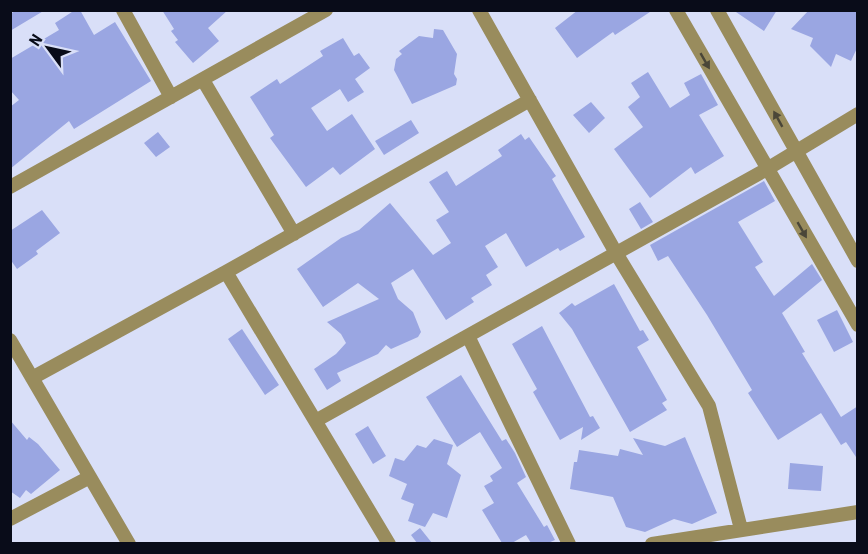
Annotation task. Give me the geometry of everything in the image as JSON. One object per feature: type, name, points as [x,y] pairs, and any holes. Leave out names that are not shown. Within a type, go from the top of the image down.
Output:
[{"type":"street","points":[[123,10],[171,97]]},
{"type":"street","points":[[10,187],[326,10]]},
{"type":"street","points":[[479,10],[616,253],[709,406],[741,530]]},
{"type":"street","points":[[676,10],[858,325]]},
{"type":"street","points":[[717,10],[858,261]]},
{"type":"street","points":[[203,80],[294,234]]},
{"type":"street","points":[[33,378],[530,100]]},
{"type":"street","points":[[317,420],[767,169],[858,114]]},
{"type":"street","points":[[226,272],[389,543]]},
{"type":"street","points":[[468,336],[569,543]]},
{"type":"street","points":[[10,340],[129,543]]},
{"type":"street","points":[[10,519],[90,477]]},
{"type":"street","points":[[652,543],[858,512]]},
{"type":"building","points":[[17,10],[45,10],[10,31],[10,14]]},
{"type":"building","points":[[75,10],[80,10],[94,35],[115,22],[151,81],[74,129],[69,121],[10,169],[10,107],[19,100],[10,90],[10,59],[59,30],[55,23]]},
{"type":"building","points":[[162,10],[228,10],[208,28],[219,41],[193,63],[175,42],[178,40],[171,31],[174,29]]},
{"type":"building","points":[[578,10],[653,10],[615,35],[613,32],[577,58],[555,28]]},
{"type":"building","points":[[733,10],[777,10],[764,31]]},
{"type":"building","points":[[809,10],[858,10],[858,46],[851,61],[836,54],[831,67],[810,46],[813,38],[791,29]]},
{"type":"building","points":[[434,29],[443,30],[457,54],[454,74],[457,79],[456,85],[412,104],[394,70],[396,59],[402,54],[399,51],[419,36],[433,38]]},
{"type":"building","points":[[343,38],[354,56],[359,53],[370,68],[355,79],[364,92],[348,102],[340,89],[311,108],[327,131],[352,114],[375,149],[340,175],[333,167],[306,187],[270,138],[274,135],[250,97],[277,79],[280,84],[323,56],[320,51]]},
{"type":"building","points":[[648,72],[670,108],[690,95],[684,83],[701,74],[718,105],[699,115],[724,156],[695,174],[691,167],[650,198],[614,149],[643,127],[628,107],[640,97],[631,83]]},
{"type":"building","points":[[591,102],[605,118],[589,133],[573,115]]},
{"type":"building","points":[[411,120],[419,133],[384,155],[375,141]]},
{"type":"building","points":[[158,132],[170,147],[156,157],[144,143]]},
{"type":"building","points":[[521,134],[525,140],[529,137],[556,176],[552,179],[585,237],[560,251],[558,248],[526,267],[506,233],[485,246],[498,267],[486,275],[492,285],[471,298],[474,302],[446,320],[413,269],[391,283],[398,299],[413,312],[421,332],[418,337],[391,349],[386,345],[378,354],[337,373],[341,381],[327,390],[314,369],[336,354],[346,343],[341,334],[327,322],[379,299],[358,283],[323,307],[297,269],[341,238],[359,230],[390,203],[433,255],[451,243],[436,220],[449,212],[429,182],[447,171],[456,186],[502,156],[498,150]]},
{"type":"building","points":[[764,181],[775,201],[738,222],[763,262],[755,267],[774,296],[812,264],[822,280],[782,313],[805,352],[802,353],[841,417],[858,406],[858,460],[846,442],[841,445],[821,413],[778,440],[748,393],[752,390],[707,315],[668,256],[658,261],[650,245]]},
{"type":"building","points":[[640,202],[653,222],[641,229],[629,209]]},
{"type":"building","points":[[42,210],[60,233],[36,251],[38,254],[17,269],[10,259],[10,231]]},
{"type":"building","points":[[614,284],[640,331],[643,330],[649,340],[637,347],[667,400],[662,403],[667,410],[630,432],[572,329],[559,313],[572,303],[575,306]]},
{"type":"building","points":[[837,310],[853,342],[834,352],[817,320]]},
{"type":"building","points":[[542,326],[590,417],[593,416],[600,428],[581,440],[583,427],[560,440],[533,392],[537,389],[512,344]]},
{"type":"building","points":[[242,329],[279,385],[265,395],[228,339]]},
{"type":"building","points":[[461,375],[502,441],[506,439],[515,453],[526,477],[517,483],[544,527],[547,525],[555,540],[548,543],[531,543],[526,535],[512,543],[502,543],[482,510],[494,503],[484,486],[493,481],[490,476],[502,468],[480,432],[457,447],[426,397]]},
{"type":"building","points":[[10,420],[27,440],[29,437],[38,444],[60,470],[31,494],[26,490],[20,498],[10,491]]},
{"type":"building","points":[[368,426],[386,456],[373,464],[355,434]]},
{"type":"building","points":[[685,437],[717,513],[692,524],[674,519],[645,532],[626,527],[613,497],[570,489],[574,462],[577,462],[579,450],[618,456],[620,449],[643,455],[633,438],[665,446]]},
{"type":"building","points":[[434,439],[453,445],[447,464],[461,475],[447,518],[433,513],[425,527],[408,521],[414,504],[401,499],[407,484],[389,476],[395,458],[404,461],[417,445],[426,448]]},
{"type":"building","points":[[790,463],[823,466],[821,491],[788,489]]},
{"type":"building","points":[[420,528],[432,543],[417,543],[411,535]]}]
